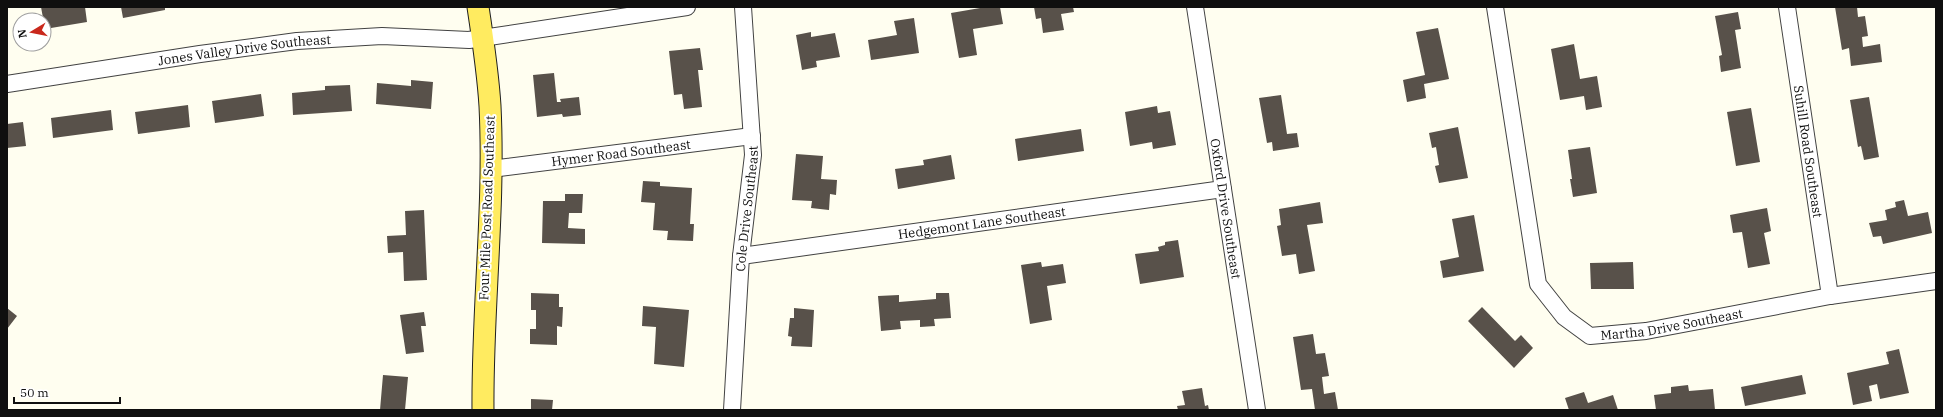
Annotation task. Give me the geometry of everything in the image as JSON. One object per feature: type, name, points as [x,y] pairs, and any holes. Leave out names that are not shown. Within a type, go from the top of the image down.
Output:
[{"type":"main road","name":"Four Mile Post Road Southeast","points":[[478,7],[483,38],[490,106],[491,169],[482,363],[483,410]]},
{"type":"street","points":[[483,38],[687,7]]},
{"type":"street","name":"Cole Drive Southeast","points":[[732,410],[741,256],[753,155],[743,7]]},
{"type":"street","name":"Oxford Drive Southeast","points":[[1194,7],[1256,410]]},
{"type":"street","name":"Martha Drive Southeast","points":[[1495,7],[1538,284],[1564,317],[1590,336],[1646,331],[1830,296],[1936,281]]},
{"type":"street","name":"Suhill Road Southeast","points":[[1786,7],[1830,296]]},
{"type":"street","name":"Jones Valley Drive Southeast","points":[[7,84],[200,54],[296,41],[382,36],[469,40],[483,38]]},
{"type":"street","name":"Hymer Road Southeast","points":[[491,169],[752,136]]},
{"type":"street","name":"Hedgemont Lane Southeast","points":[[741,256],[1222,189]]},
{"type":"building","points":[[41,7],[85,7],[87,22],[52,28],[52,12],[42,12]]},
{"type":"building","points":[[121,7],[165,7],[165,10],[123,18]]},
{"type":"building","points":[[986,7],[1000,7],[1003,24],[973,29],[977,55],[959,58],[951,13]]},
{"type":"building","points":[[1034,7],[1073,7],[1074,12],[1061,14],[1064,30],[1043,33],[1041,18],[1036,19]]},
{"type":"building","points":[[1835,7],[1857,7],[1858,17],[1865,16],[1868,36],[1862,37],[1863,47],[1880,44],[1882,62],[1851,66],[1849,48],[1842,50]]},
{"type":"building","points":[[1738,12],[1741,29],[1735,30],[1741,68],[1721,72],[1719,56],[1722,55],[1715,16]]},
{"type":"building","points":[[914,18],[919,53],[871,60],[868,40],[897,35],[894,21]]},
{"type":"building","points":[[1438,28],[1449,79],[1424,84],[1426,98],[1407,102],[1403,80],[1425,75],[1416,32]]},
{"type":"building","points":[[811,32],[811,37],[835,33],[840,57],[816,61],[817,67],[802,70],[796,35]]},
{"type":"building","points":[[1574,44],[1580,79],[1597,76],[1602,107],[1586,110],[1584,96],[1560,100],[1551,49]]},
{"type":"building","points":[[700,48],[703,70],[698,70],[702,107],[684,109],[682,94],[674,95],[669,51]]},
{"type":"building","points":[[554,73],[557,102],[561,102],[560,99],[579,97],[581,115],[563,117],[562,114],[537,117],[533,75]]},
{"type":"building","points":[[411,80],[433,82],[431,109],[376,104],[377,83],[411,86]]},
{"type":"building","points":[[350,85],[352,111],[293,115],[292,93],[325,90],[325,86]]},
{"type":"building","points":[[261,94],[264,116],[215,123],[212,101]]},
{"type":"building","points":[[1281,95],[1287,134],[1297,133],[1299,147],[1273,151],[1272,142],[1267,143],[1259,98]]},
{"type":"building","points":[[1869,97],[1879,157],[1864,160],[1861,146],[1858,147],[1850,100]]},
{"type":"building","points":[[188,105],[190,127],[138,134],[135,112]]},
{"type":"building","points":[[1157,106],[1158,113],[1170,111],[1176,145],[1153,149],[1152,142],[1130,146],[1125,112]]},
{"type":"building","points":[[1751,108],[1760,162],[1736,166],[1727,112]]},
{"type":"building","points":[[111,110],[113,130],[53,138],[51,118]]},
{"type":"building","points":[[23,122],[26,146],[7,148],[7,124]]},
{"type":"building","points":[[1458,127],[1468,178],[1439,183],[1435,166],[1439,165],[1436,147],[1432,148],[1429,133]]},
{"type":"building","points":[[1081,129],[1084,151],[1018,161],[1015,139]]},
{"type":"building","points":[[1590,147],[1597,193],[1573,197],[1568,150]]},
{"type":"building","points":[[796,154],[823,156],[821,179],[837,180],[836,195],[830,194],[829,210],[811,208],[812,201],[792,200]]},
{"type":"building","points":[[951,155],[955,179],[898,189],[895,169],[924,165],[923,160]]},
{"type":"building","points":[[643,181],[660,182],[660,186],[692,188],[690,224],[694,224],[693,241],[667,240],[668,231],[653,230],[655,203],[641,202]]},
{"type":"building","points":[[565,194],[583,194],[582,213],[569,213],[568,228],[585,229],[585,244],[542,243],[543,201],[565,201]]},
{"type":"building","points":[[1904,200],[1908,216],[1928,212],[1932,233],[1883,244],[1881,236],[1873,237],[1869,223],[1887,220],[1885,210],[1896,207],[1895,202]]},
{"type":"building","points":[[1320,202],[1323,223],[1307,225],[1315,271],[1299,274],[1296,254],[1282,256],[1277,226],[1281,225],[1279,209]]},
{"type":"building","points":[[1767,208],[1771,231],[1764,233],[1770,264],[1748,268],[1742,232],[1733,233],[1730,215]]},
{"type":"building","points":[[424,210],[427,280],[404,281],[403,252],[388,253],[387,236],[406,235],[405,211]]},
{"type":"building","points":[[1474,215],[1484,271],[1443,278],[1440,261],[1459,257],[1452,219]]},
{"type":"building","points":[[1178,240],[1184,277],[1140,284],[1135,254],[1159,251],[1158,247],[1165,245],[1165,242]]},
{"type":"building","points":[[1041,262],[1042,267],[1063,264],[1066,283],[1047,286],[1052,320],[1030,324],[1021,265]]},
{"type":"building","points":[[1633,262],[1634,289],[1591,289],[1590,263]]},
{"type":"building","points":[[531,293],[559,294],[559,307],[563,307],[562,327],[557,326],[557,345],[530,344],[530,329],[536,329],[536,310],[531,310]]},
{"type":"building","points":[[936,293],[949,293],[951,318],[934,319],[935,326],[920,327],[920,320],[900,321],[901,329],[881,331],[878,296],[899,295],[899,302],[936,299]]},
{"type":"building","points":[[643,306],[689,310],[684,367],[654,364],[656,327],[642,326]]},
{"type":"building","points":[[1482,307],[1515,341],[1521,335],[1533,348],[1514,368],[1468,321]]},
{"type":"building","points":[[7,308],[17,316],[7,329]]},
{"type":"building","points":[[794,308],[814,310],[812,347],[791,346],[792,337],[788,336],[790,318],[794,318]]},
{"type":"building","points":[[424,312],[426,326],[421,326],[424,352],[406,354],[400,315]]},
{"type":"building","points":[[1313,334],[1316,354],[1325,353],[1329,376],[1322,377],[1324,394],[1335,392],[1338,410],[1315,410],[1312,389],[1301,390],[1293,337]]},
{"type":"building","points":[[1899,349],[1909,393],[1880,399],[1877,384],[1869,386],[1872,401],[1853,405],[1847,373],[1889,364],[1886,352]]},
{"type":"building","points":[[383,375],[408,377],[405,410],[380,410]]},
{"type":"building","points":[[1802,375],[1806,394],[1745,406],[1741,387]]},
{"type":"building","points":[[1688,385],[1689,391],[1713,389],[1715,410],[1656,410],[1654,395],[1671,393],[1671,387]]},
{"type":"building","points":[[1202,388],[1205,406],[1208,405],[1209,410],[1178,410],[1177,406],[1185,405],[1182,391]]},
{"type":"building","points":[[1584,392],[1588,403],[1613,395],[1618,410],[1569,410],[1565,398]]},
{"type":"building","points":[[531,399],[553,400],[552,410],[531,410]]}]
